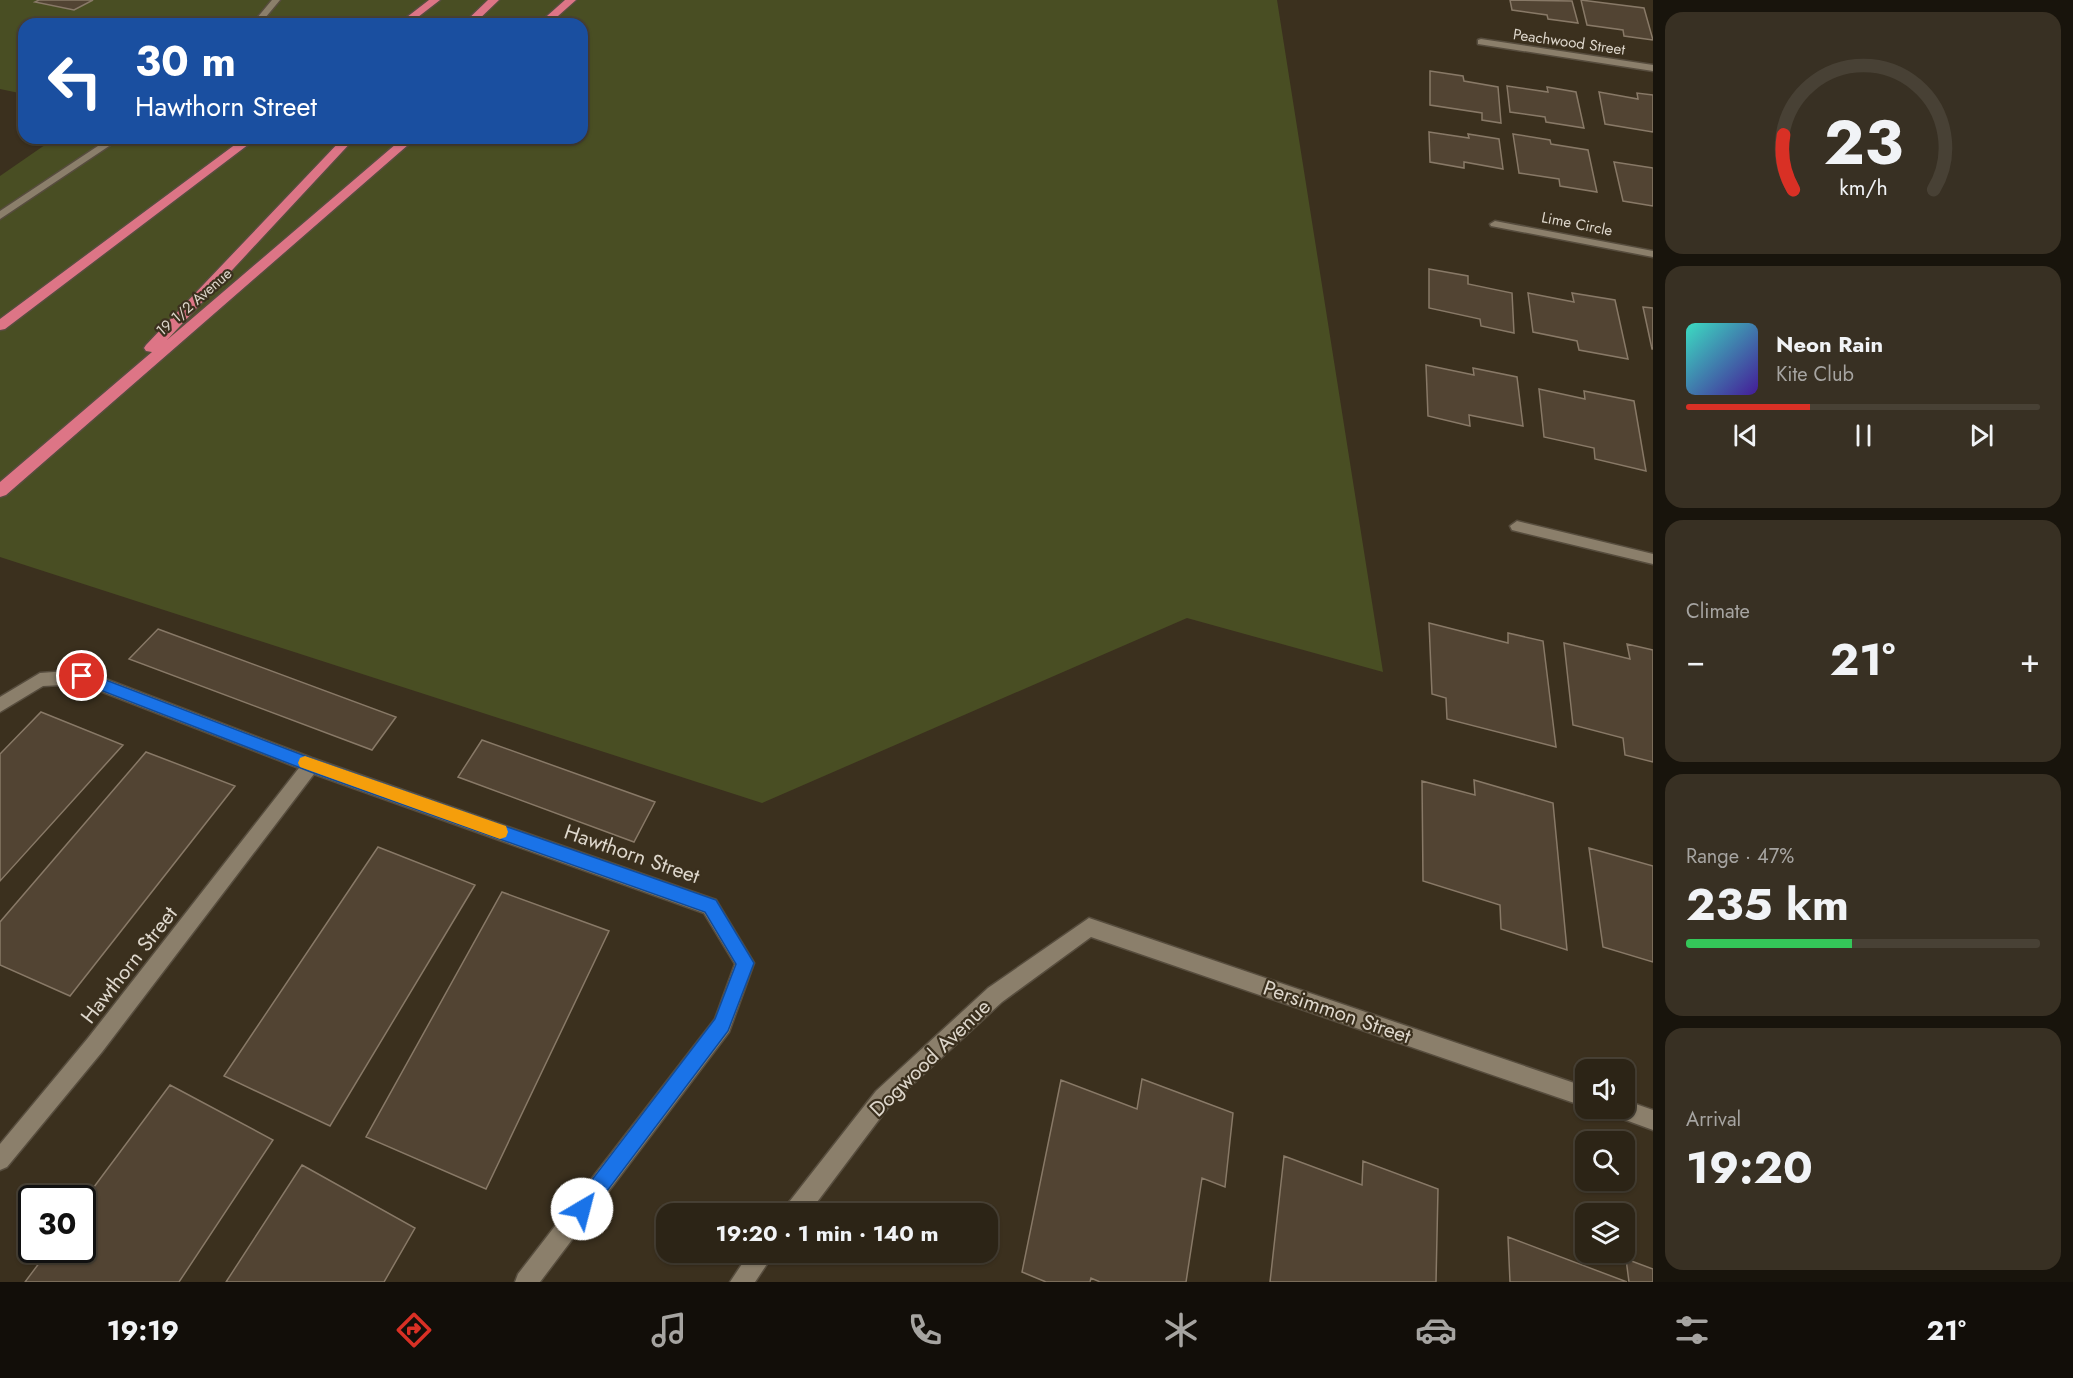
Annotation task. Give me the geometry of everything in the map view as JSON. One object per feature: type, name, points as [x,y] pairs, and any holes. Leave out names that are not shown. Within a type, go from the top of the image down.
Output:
[{"type":"highway","points":[[411,18],[435,0]]},
{"type":"highway","points":[[474,18],[494,0]]},
{"type":"highway","points":[[550,18],[571,0]]},
{"type":"highway","points":[[0,326],[243,144]]},
{"type":"highway","points":[[84,419],[343,144]]},
{"type":"highway","name":"19 1/2 Avenue","points":[[0,491],[403,144]]},
{"type":"street","points":[[261,18],[276,0]]},
{"type":"street","name":"Peachwood Street","points":[[1481,42],[1653,68]]},
{"type":"street","points":[[0,216],[107,144]]},
{"type":"street","name":"Lime Circle","points":[[1495,224],[1653,254]]},
{"type":"street","points":[[1517,526],[1653,559]]},
{"type":"street","name":"Hawthorn Street","points":[[0,705],[40,680],[82,676],[311,765],[710,906],[745,963],[722,1025],[526,1282]]},
{"type":"street","name":"Hawthorn Street","points":[[0,1160],[95,1045],[311,765]]},
{"type":"street","name":"Persimmon Street","points":[[1089,927],[1575,1093]]},
{"type":"street","name":"Dogwood Avenue","points":[[803,1203],[884,1098],[995,995],[1089,927]]},
{"type":"street","points":[[1635,1113],[1653,1120]]},
{"type":"street","points":[[741,1282],[756,1263]]},
{"type":"green space","points":[[0,0],[1277,0],[1383,672],[1187,618],[762,803],[0,557],[0,176],[46,144],[588,144],[588,18],[18,18],[18,93],[0,89]]},
{"type":"building","points":[[39,0],[93,0],[74,10],[35,2]]},
{"type":"building","points":[[1510,0],[1572,1],[1578,23],[1548,19],[1547,15],[1512,10]]},
{"type":"building","points":[[1581,0],[1644,8],[1653,40],[1624,36],[1623,30],[1587,25]]},
{"type":"building","points":[[1430,71],[1463,76],[1464,81],[1498,87],[1501,123],[1482,120],[1482,113],[1430,105]]},
{"type":"building","points":[[1507,86],[1548,92],[1547,87],[1576,92],[1584,128],[1546,122],[1545,117],[1510,112]]},
{"type":"building","points":[[1599,92],[1638,99],[1637,93],[1653,95],[1653,132],[1605,124]]},
{"type":"building","points":[[1429,132],[1469,138],[1468,134],[1499,139],[1503,169],[1464,162],[1464,168],[1430,162]]},
{"type":"building","points":[[1513,134],[1550,140],[1551,144],[1588,150],[1597,192],[1560,186],[1559,179],[1519,173]]},
{"type":"building","points":[[1614,162],[1653,168],[1653,206],[1623,201]]},
{"type":"building","points":[[1429,269],[1468,276],[1468,284],[1512,293],[1514,333],[1481,326],[1480,319],[1429,308]]},
{"type":"building","points":[[1528,293],[1574,302],[1572,293],[1615,300],[1628,359],[1579,350],[1577,341],[1533,332]]},
{"type":"building","points":[[1643,307],[1653,308],[1653,349],[1652,349]]},
{"type":"building","points":[[1426,365],[1474,375],[1473,368],[1517,377],[1523,426],[1469,415],[1470,426],[1428,416]]},
{"type":"building","points":[[1539,389],[1585,399],[1584,391],[1634,401],[1646,471],[1595,459],[1594,448],[1544,437]]},
{"type":"building","points":[[1429,623],[1508,643],[1508,633],[1543,641],[1556,747],[1447,719],[1446,698],[1432,694]]},
{"type":"building","points":[[158,629],[396,717],[372,750],[129,659]]},
{"type":"building","points":[[1564,643],[1630,659],[1627,644],[1653,650],[1653,762],[1625,755],[1623,738],[1573,725]]},
{"type":"building","points":[[41,712],[123,745],[0,881],[0,754]]},
{"type":"building","points":[[482,740],[655,802],[634,842],[458,777]]},
{"type":"building","points":[[146,752],[235,786],[70,996],[0,965],[0,922]]},
{"type":"building","points":[[1474,780],[1553,803],[1567,950],[1501,929],[1500,905],[1423,881],[1422,781],[1475,795]]},
{"type":"building","points":[[378,847],[475,885],[330,1126],[224,1076]]},
{"type":"building","points":[[1589,848],[1653,866],[1653,962],[1603,947]]},
{"type":"building","points":[[502,892],[609,931],[486,1189],[366,1137]]},
{"type":"building","points":[[1142,1079],[1233,1113],[1225,1187],[1202,1178],[1186,1282],[1100,1282],[1091,1278],[1090,1282],[1046,1282],[1022,1272],[1061,1080],[1137,1109]]},
{"type":"building","points":[[170,1085],[273,1140],[179,1282],[25,1282],[39,1263],[96,1263],[95,1185]]},
{"type":"building","points":[[1284,1156],[1362,1185],[1363,1161],[1438,1189],[1436,1282],[1270,1282]]},
{"type":"building","points":[[302,1165],[415,1228],[384,1282],[226,1282]]},
{"type":"building","points":[[1508,1237],[1627,1282],[1510,1282]]},
{"type":"building","points":[[1635,1262],[1653,1269],[1653,1282],[1629,1282],[1627,1263]]},
{"type":"slow traffic","points":[[305,763],[500,832]]},
{"type":"route","points":[[82,676],[311,765],[710,906],[745,963],[722,1025],[582,1209]]}]
